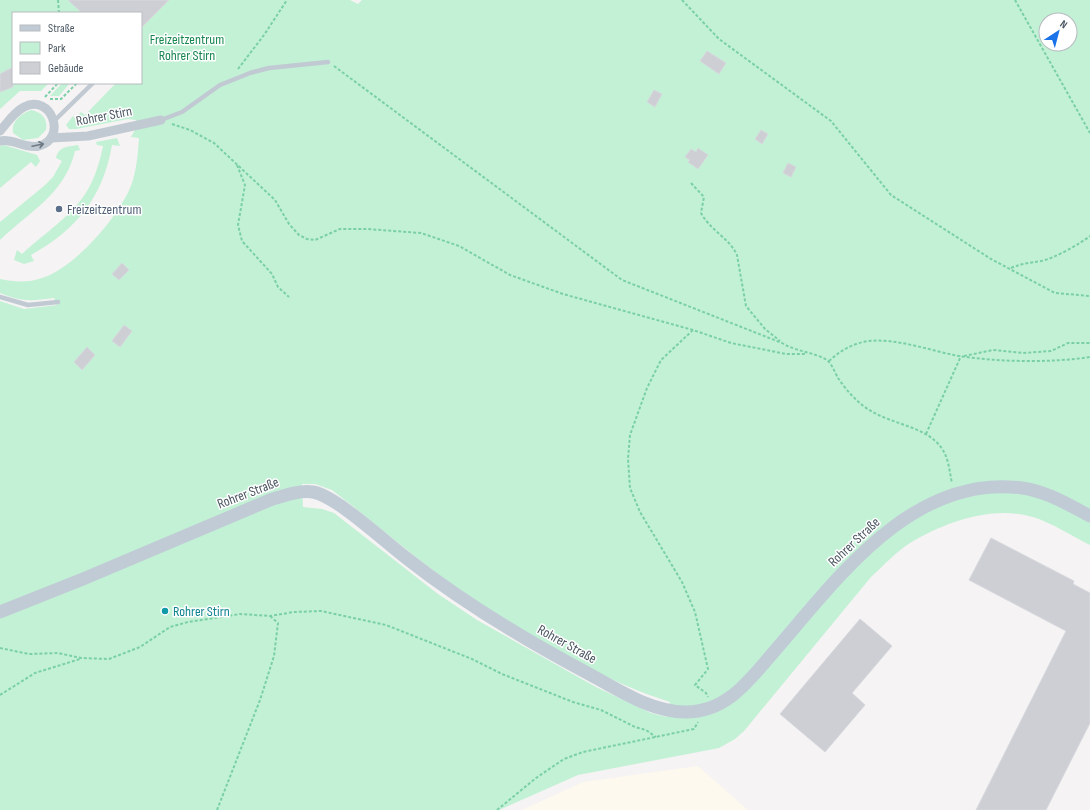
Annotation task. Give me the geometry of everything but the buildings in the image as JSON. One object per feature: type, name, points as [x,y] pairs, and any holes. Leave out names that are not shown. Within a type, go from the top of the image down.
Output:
[{"type":"main road","name":"Rohrer Straße","points":[[0,612],[83,579],[270,500],[292,493],[314,492],[334,501],[433,579],[484,614],[539,647],[648,704],[674,712],[700,711],[717,706],[738,692],[823,594],[874,541],[905,518],[955,495],[993,488],[1022,488],[1046,494],[1090,516]]},
{"type":"street","points":[[0,131],[19,110],[31,104],[38,105],[46,109],[52,115],[55,128],[51,138]]},
{"type":"street","name":"Rohrer Stirn","points":[[0,141],[6,140],[34,147],[40,146],[51,138],[88,136],[161,120]]},
{"type":"lane","points":[[161,120],[182,112],[209,92],[232,80],[269,68],[328,62]]},
{"type":"lane","points":[[54,121],[92,84]]},
{"type":"lane","points":[[0,297],[28,305],[58,302]]},
{"type":"path","points":[[58,0],[59,12]]},
{"type":"path","points":[[232,80],[234,73],[264,35],[287,0]]},
{"type":"path","points":[[682,0],[719,39],[831,121],[891,195],[991,259],[1055,293],[1090,296]]},
{"type":"path","points":[[1015,0],[1090,133]]},
{"type":"path","points":[[328,62],[350,76],[622,280],[782,343]]},
{"type":"path","points":[[57,84],[44,98],[61,99],[76,84]]},
{"type":"path","points":[[161,120],[190,130],[214,143],[236,162],[274,200],[289,224],[299,235],[307,239],[315,240],[340,229],[367,228],[421,233],[460,246],[510,275],[563,294],[693,330],[731,343],[786,354],[808,353]]},
{"type":"path","points":[[236,162],[244,185],[238,225],[242,241],[272,274],[278,287],[289,297]]},
{"type":"path","points":[[691,183],[704,198],[701,213],[707,224],[734,248],[737,255],[746,306],[761,325],[782,343],[793,350],[808,353],[829,361],[839,379],[854,398],[872,412],[926,434],[940,445],[947,458],[955,495]]},
{"type":"path","points":[[1010,269],[1024,262],[1043,261],[1082,243],[1090,236]]},
{"type":"path","points":[[496,810],[536,778],[564,759],[583,752],[694,729],[699,720],[700,711],[710,700],[706,693],[694,685],[708,669],[695,612],[682,582],[640,512],[630,488],[628,459],[630,435],[646,388],[662,360],[693,330]]},
{"type":"path","points":[[829,361],[842,349],[869,342],[891,342],[961,356],[1012,360],[1090,357]]},
{"type":"path","points":[[961,356],[993,350],[1023,353],[1051,351],[1068,343],[1090,343]]},
{"type":"path","points":[[926,434],[961,356]]},
{"type":"path","points":[[0,648],[29,654],[58,653],[81,658],[109,659],[140,647],[170,627],[188,622],[240,614],[270,616],[294,612],[321,611],[386,625],[472,659],[502,674],[573,702],[600,710],[635,727],[646,730],[656,737]]},
{"type":"path","points":[[217,810],[260,700],[274,656],[278,623],[270,616]]},
{"type":"path","points":[[0,695],[35,673],[81,658]]},
{"type":"shaded area","points":[[698,766],[748,810],[522,810],[583,782]]},
{"type":"green space","name":"Freizeitzentrum Rohrer Stirn","points":[[0,0],[350,0],[358,4],[362,0],[1090,0],[1090,545],[1033,517],[1017,514],[985,514],[953,522],[938,528],[910,543],[871,577],[744,731],[735,739],[719,748],[578,775],[499,810],[0,810],[0,301],[24,309],[57,305],[54,298],[27,300],[14,298],[0,293],[0,279],[21,282],[37,280],[55,272],[69,263],[96,238],[109,223],[128,193],[133,180],[137,159],[139,138],[131,137],[136,128],[136,120],[128,119],[76,129],[69,129],[66,125],[73,116],[75,118],[81,112],[85,115],[115,84],[142,84],[142,12],[12,12],[12,84],[48,84],[41,91],[20,91],[0,109]],"holes":[[[302,484],[315,484],[332,490],[451,584],[516,627],[592,670],[644,693],[670,702],[667,717],[651,713],[596,687],[477,620],[438,594],[334,513],[322,509],[303,507]]]},
{"type":"green space","points":[[61,84],[69,84],[59,96],[50,96]]},
{"type":"green space","points":[[31,110],[38,112],[45,119],[46,130],[38,138],[23,140],[13,133],[14,125],[20,116]]},
{"type":"green space","points":[[117,138],[120,146],[112,145],[108,164],[102,180],[95,196],[85,210],[62,234],[31,255],[34,261],[24,264],[14,260],[17,250],[22,254],[74,209],[83,197],[98,167],[103,146],[97,145],[96,142]]},
{"type":"green space","points":[[4,145],[37,155],[40,161],[36,167],[31,162],[0,188],[0,146]]},
{"type":"green space","points":[[78,145],[80,150],[75,151],[70,166],[55,191],[0,240],[0,222],[53,177],[62,161],[56,158],[61,149]]},
{"type":"place","name":"Freizeitzentrum","points":[[59,209]]},
{"type":"place","name":"Rohrer Stirn","points":[[165,611]]}]
